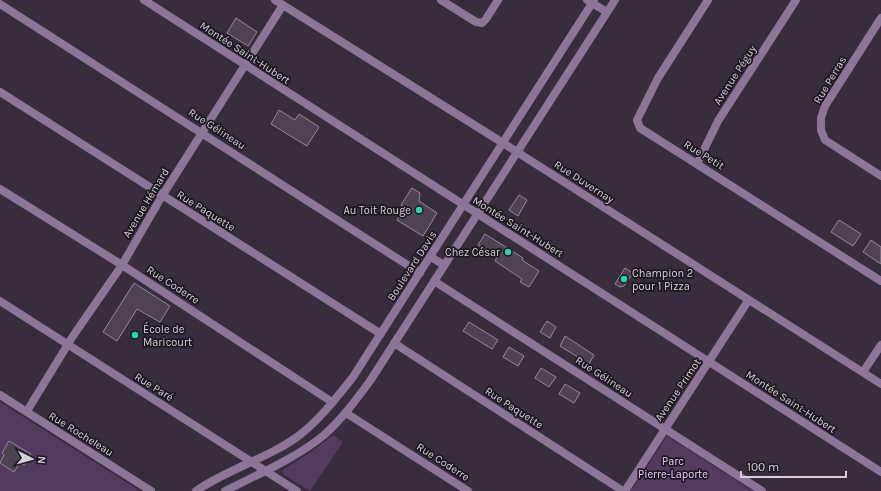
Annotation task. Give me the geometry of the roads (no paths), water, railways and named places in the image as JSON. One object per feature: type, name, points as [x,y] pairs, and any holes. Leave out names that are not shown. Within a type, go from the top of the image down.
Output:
[{"type":"street","name":"Montée Saint-Hubert","points":[[144,0],[244,66],[881,472]]},
{"type":"street","name":"Rue Duvernay","points":[[274,0],[504,143],[881,384]]},
{"type":"street","points":[[441,0],[476,22],[482,23],[498,0]]},
{"type":"street","points":[[225,491],[265,471],[309,446],[346,413],[370,381],[615,0]]},
{"type":"street","name":"Rue Petit","points":[[708,0],[658,78],[637,120],[640,128],[881,281]]},
{"type":"street","name":"Avenue Péguy","points":[[697,164],[718,121],[796,0]]},
{"type":"street","points":[[591,1],[607,12]]},
{"type":"street","name":"Boulevard Davis","points":[[196,491],[300,434],[317,420],[353,377],[504,143],[591,1]]},
{"type":"street","name":"Rue Gélineau","points":[[0,4],[420,273]]},
{"type":"street","name":"Avenue Hémard","points":[[27,411],[68,345],[122,265],[162,196],[283,5]]},
{"type":"street","name":"Rue Perras","points":[[881,18],[825,106],[821,118],[821,130],[825,140],[881,176]]},
{"type":"street","name":"Rue Paquette","points":[[0,92],[381,334]]},
{"type":"street","name":"Rue Coderre","points":[[0,189],[122,265],[332,402]]},
{"type":"street","points":[[431,257],[444,265]]},
{"type":"street","name":"Rue Gélineau","points":[[434,281],[664,430],[762,491]]},
{"type":"street","name":"Avenue Primot","points":[[624,491],[748,300]]},
{"type":"street","name":"Rue Paré","points":[[0,301],[252,461],[296,491]]},
{"type":"street","name":"Rue Paquette","points":[[394,343],[624,491]]},
{"type":"street","points":[[863,372],[881,344]]},
{"type":"street","name":"Rue Rocheleau","points":[[0,395],[151,491]]},
{"type":"street","name":"Rue Coderre","points":[[346,413],[468,491]]},
{"type":"place","name":"Au Toit Rouge","points":[[419,210]]},
{"type":"place","name":"Chez César","points":[[508,252]]},
{"type":"place","name":"Champion 2 pour 1 Pizza","points":[[624,279]]},
{"type":"place","name":"École de Maricourt","points":[[135,335]]},
{"type":"park label","name":"Parc Pierre-Laporte","points":[[673,467]]}]
